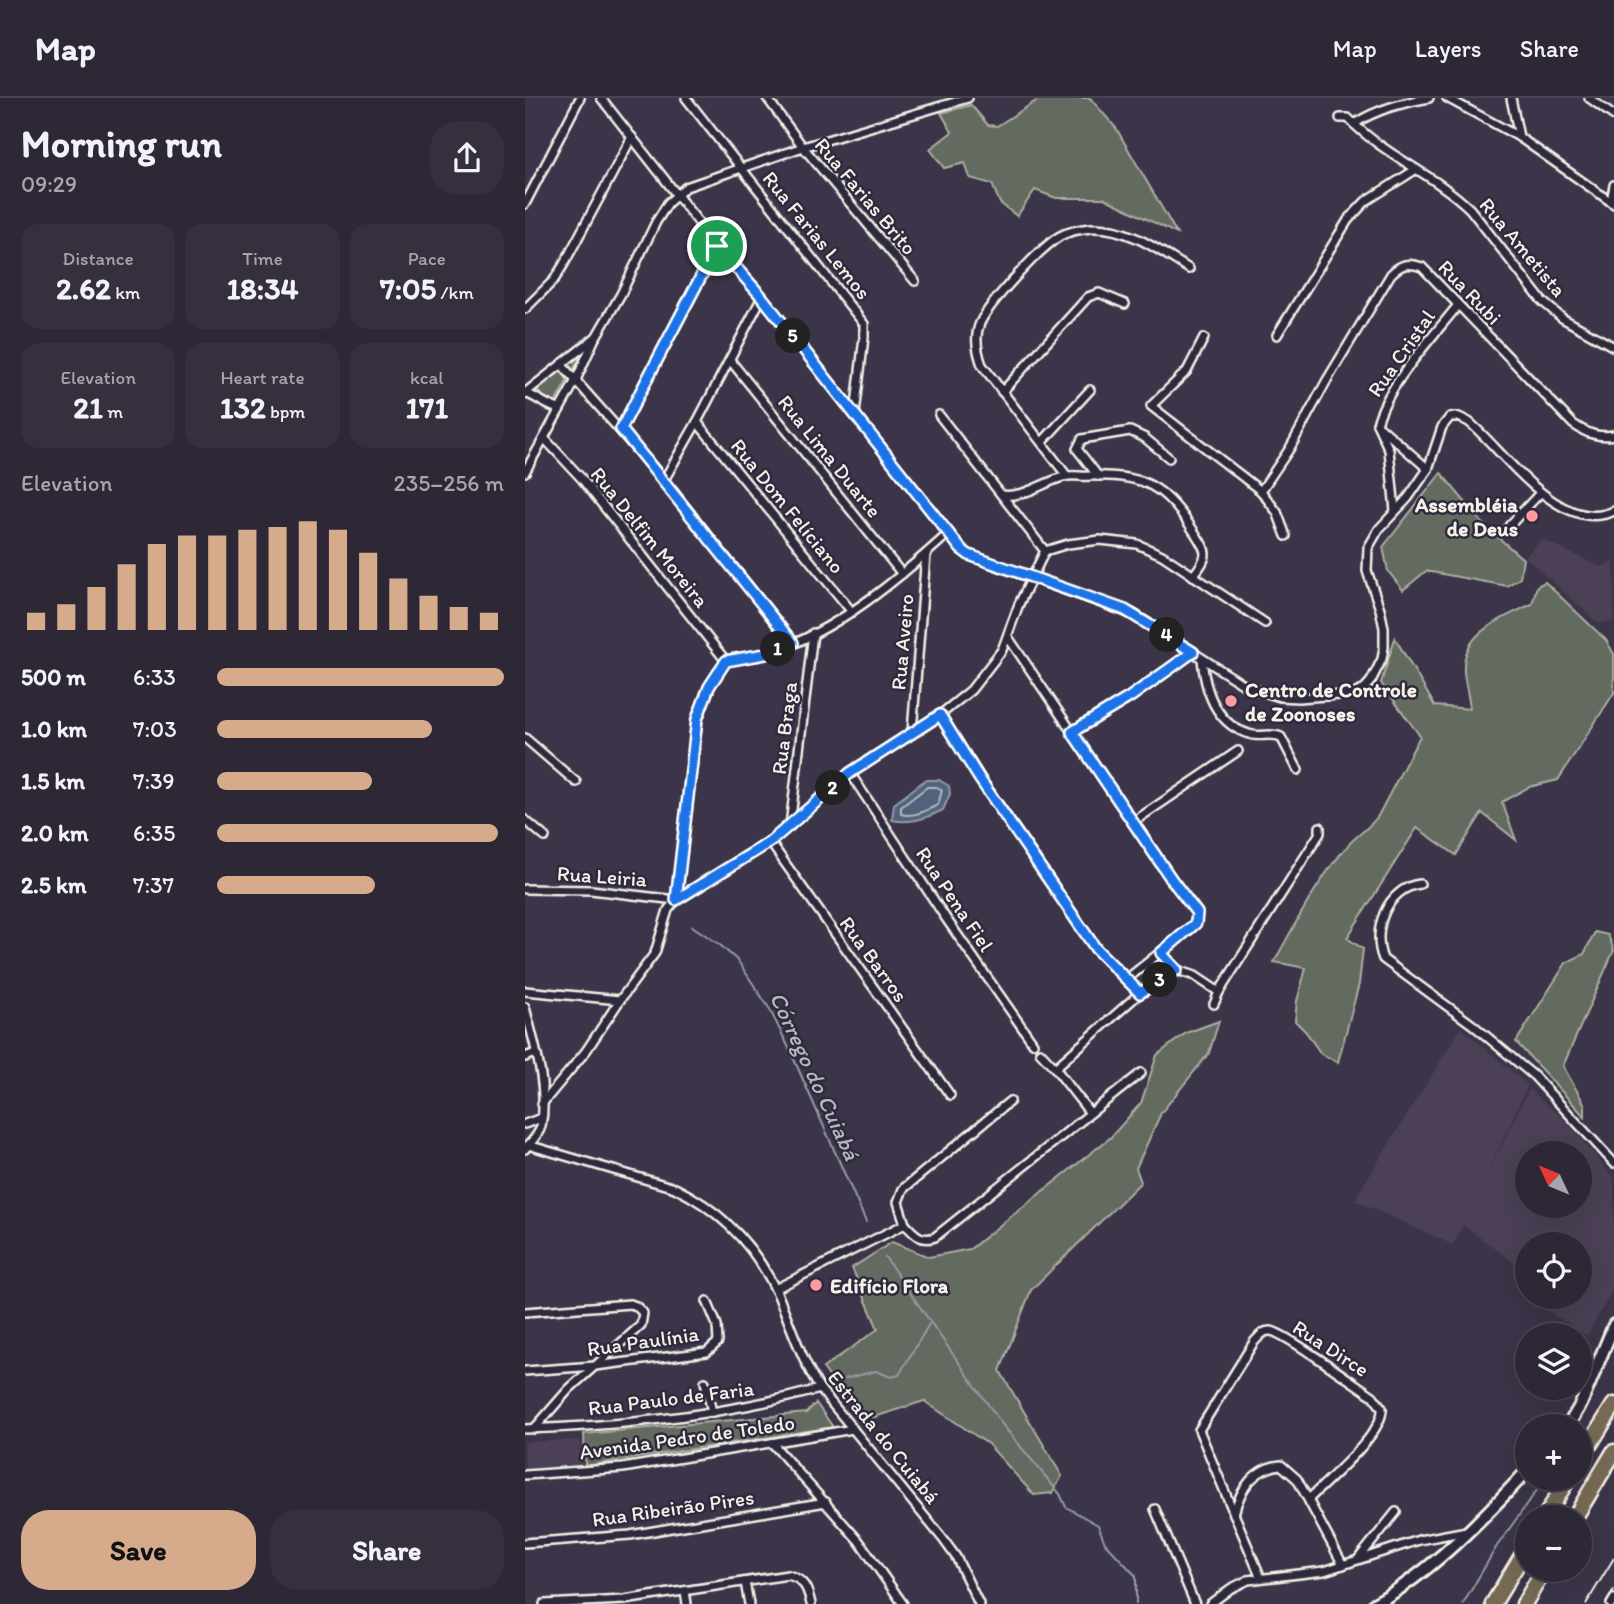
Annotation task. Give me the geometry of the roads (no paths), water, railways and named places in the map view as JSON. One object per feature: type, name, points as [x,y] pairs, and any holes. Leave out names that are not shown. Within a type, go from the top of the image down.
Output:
[{"type":"highway","points":[[1592,1441],[1614,1405]]},
{"type":"highway","points":[[1582,1505],[1614,1452]]},
{"type":"highway","points":[[1493,1604],[1515,1568]]},
{"type":"highway","points":[[1524,1604],[1537,1582]]},
{"type":"main road","points":[[1575,1414],[1614,1325]]},
{"type":"main road","points":[[1374,1604],[1409,1581],[1468,1531],[1515,1484]]},
{"type":"street","points":[[525,204],[580,98]]},
{"type":"street","points":[[601,98],[961,549],[969,555],[1125,610],[1247,687],[1280,696],[1341,697],[1363,690],[1378,670],[1384,647],[1380,609],[1367,571],[1368,548],[1428,469],[1445,422],[1450,417],[1459,417],[1476,428],[1540,493],[1592,516],[1606,515],[1614,511]]},
{"type":"street","name":"Rua Farias Lemos","points":[[686,98],[864,324],[865,337],[855,414]]},
{"type":"street","name":"Rua Farias Brito","points":[[767,98],[803,147],[915,281]]},
{"type":"street","points":[[777,110],[778,98]]},
{"type":"street","points":[[525,472],[576,380],[656,222],[677,193],[698,181],[968,98]]},
{"type":"street","points":[[1354,124],[1372,113],[1399,103],[1429,98]]},
{"type":"street","points":[[1447,98],[1519,137],[1612,203],[1614,185]]},
{"type":"street","points":[[1511,98],[1519,137]]},
{"type":"street","points":[[1589,98],[1614,116]]},
{"type":"street","name":"Rua Ametista","points":[[1341,118],[1348,118],[1470,208],[1542,302],[1614,347]]},
{"type":"street","points":[[525,309],[542,294],[564,264],[632,137]]},
{"type":"street","points":[[1277,335],[1348,220],[1366,201],[1416,170]]},
{"type":"street","points":[[1067,476],[1043,441],[982,365],[977,341],[980,323],[1007,287],[1049,244],[1061,235],[1077,230],[1094,228],[1117,231],[1151,246],[1189,269]]},
{"type":"street","points":[[621,429],[717,246]]},
{"type":"street","name":"Rua Rubi","points":[[1261,491],[1290,448],[1327,380],[1391,274],[1399,266],[1406,264],[1422,267],[1573,424],[1596,435],[1614,435]]},
{"type":"street","points":[[1002,392],[1088,297],[1099,293],[1125,304]]},
{"type":"street","points":[[664,480],[762,297]]},
{"type":"street","name":"Rua Cristal","points":[[1377,424],[1400,380],[1458,305]]},
{"type":"street","points":[[525,393],[596,337]]},
{"type":"street","points":[[1204,338],[1187,371],[1151,406],[1261,491],[1277,512],[1286,536]]},
{"type":"street","name":"Rua Lima Duarte","points":[[730,360],[902,574]]},
{"type":"street","points":[[561,364],[664,480],[793,643]]},
{"type":"street","points":[[1043,441],[1090,390]]},
{"type":"street","points":[[525,393],[560,409]]},
{"type":"street","points":[[939,415],[1045,551]]},
{"type":"street","name":"Rua Dom Felíciano","points":[[697,422],[852,612]]},
{"type":"street","points":[[1377,424],[1428,469]]},
{"type":"street","points":[[1377,424],[1389,450],[1395,511]]},
{"type":"street","points":[[1098,476],[1077,449],[1082,439],[1089,436],[1111,435],[1130,430],[1145,438],[1169,458]]},
{"type":"street","name":"Rua Delfim Moreira","points":[[544,438],[582,480],[726,661]]},
{"type":"street","points":[[1002,495],[1019,496],[1067,476],[1133,479],[1153,486],[1170,497],[1205,548],[1205,560],[1193,576]]},
{"type":"street","points":[[1509,526],[1540,493]]},
{"type":"street","points":[[1018,515],[1019,496]]},
{"type":"street","points":[[676,900],[697,719],[709,687],[726,661],[765,654],[793,643],[852,612],[902,574],[949,533]]},
{"type":"street","points":[[542,1104],[586,1051],[655,953],[669,910],[676,900],[770,842],[850,773],[940,715],[971,690],[992,664],[1008,637],[1012,621],[1045,551],[1068,544],[1100,540],[1128,543],[1155,551],[1265,623]]},
{"type":"street","name":"Rua Aveiro","points":[[912,732],[926,554]]},
{"type":"street","name":"Rua Braga","points":[[790,826],[813,633]]},
{"type":"street","points":[[1008,637],[1197,913],[1196,923],[1128,978]]},
{"type":"street","points":[[1072,732],[1130,697],[1193,652]]},
{"type":"street","points":[[1202,659],[1206,687],[1216,710],[1239,730],[1249,734],[1277,734],[1287,745],[1298,770]]},
{"type":"street","points":[[940,715],[979,778],[1096,949],[1128,978],[1140,993]]},
{"type":"street","points":[[525,738],[576,782]]},
{"type":"street","points":[[1133,822],[1238,751]]},
{"type":"street","name":"Rua Pena Fiel","points":[[850,773],[1033,1044]]},
{"type":"street","points":[[525,820],[545,837]]},
{"type":"street","points":[[1214,1004],[1219,992],[1297,873],[1319,833],[1319,827]]},
{"type":"street","name":"Rua Barros","points":[[770,842],[950,1095]]},
{"type":"street","points":[[1420,884],[1401,889],[1388,906],[1380,932],[1380,953],[1383,960],[1473,1025],[1534,1076],[1614,1163]]},
{"type":"street","name":"Rua Leiria","points":[[525,889],[591,890],[676,900]]},
{"type":"street","points":[[1161,953],[1177,970],[1195,976],[1219,992]]},
{"type":"street","points":[[1055,1068],[1140,993],[1177,970]]},
{"type":"street","points":[[525,991],[620,1000]]},
{"type":"street","points":[[525,1007],[536,1053],[542,1104],[540,1128],[527,1147]]},
{"type":"street","points":[[1039,1052],[1090,1113]]},
{"type":"street","points":[[525,1057],[536,1053]]},
{"type":"street","points":[[1010,1101],[903,1189],[898,1202],[905,1224],[920,1238],[927,1240],[935,1237],[1141,1073]]},
{"type":"street","points":[[525,1124],[541,1118]]},
{"type":"street","name":"Estrada do Cuiabá","points":[[527,1147],[647,1178],[675,1188],[697,1199],[730,1225],[747,1244],[775,1289],[820,1389],[943,1539],[956,1557],[979,1604]]},
{"type":"street","points":[[775,1289],[905,1224]]},
{"type":"street","name":"Rua Paulínia","points":[[525,1371],[595,1366],[707,1352],[718,1342],[720,1335],[707,1301]]},
{"type":"street","points":[[525,1312],[630,1304],[643,1313],[641,1325],[569,1389],[534,1429]]},
{"type":"street","name":"Rua Dirce","points":[[1234,1515],[1199,1430],[1254,1342],[1262,1333],[1268,1331],[1275,1332],[1373,1396],[1379,1402],[1382,1413],[1370,1436],[1309,1499]]},
{"type":"street","points":[[705,1382],[712,1412]]},
{"type":"street","name":"Rua Paulo de Faria","points":[[525,1429],[580,1427],[712,1412],[768,1403],[820,1389]]},
{"type":"street","name":"Avenida Pedro de Toledo","points":[[525,1475],[623,1468],[853,1429]]},
{"type":"street","points":[[772,1443],[859,1541],[903,1604]]},
{"type":"street","points":[[1261,1577],[1234,1515],[1248,1482],[1256,1474],[1274,1466],[1281,1465],[1293,1474],[1343,1565]]},
{"type":"street","name":"Rua Ribeirão Pires","points":[[525,1543],[630,1535],[826,1502]]},
{"type":"street","points":[[1155,1509],[1195,1604]]},
{"type":"street","points":[[1359,1559],[1397,1512]]},
{"type":"street","points":[[1210,1604],[1240,1583],[1261,1577],[1307,1574],[1419,1540],[1468,1531]]},
{"type":"street","points":[[544,1604],[624,1602],[788,1575],[796,1577],[808,1590],[811,1604]]},
{"type":"street","points":[[745,1582],[749,1604]]},
{"type":"street","points":[[685,1591],[687,1604]]},
{"type":"street","points":[[1611,1604],[1614,1599]]},
{"type":"water","points":[[925,780],[939,780],[949,786],[950,794],[943,810],[919,819],[892,820],[894,804]]},
{"type":"waterway","name":"Córrego do Cuiabá","points":[[692,926],[738,961],[769,1008],[866,1222]]},
{"type":"waterway","points":[[885,1257],[1001,1423],[1060,1494],[1066,1507],[1098,1525],[1105,1543],[1136,1576],[1136,1604]]},
{"type":"waterway","points":[[832,1382],[876,1371],[891,1377],[899,1375],[929,1324]]},
{"type":"waterway","points":[[1463,1604],[1497,1546],[1536,1491]]},
{"type":"railway","points":[[1586,1604],[1614,1558]]},
{"type":"railway","points":[[1606,1604],[1614,1590]]},
{"type":"place","name":"Assembléia de Deus","points":[[1532,516]]},
{"type":"place","name":"Centro de Controle de Zoonoses","points":[[1231,701]]},
{"type":"place","name":"Edifício Flora","points":[[816,1285]]}]
